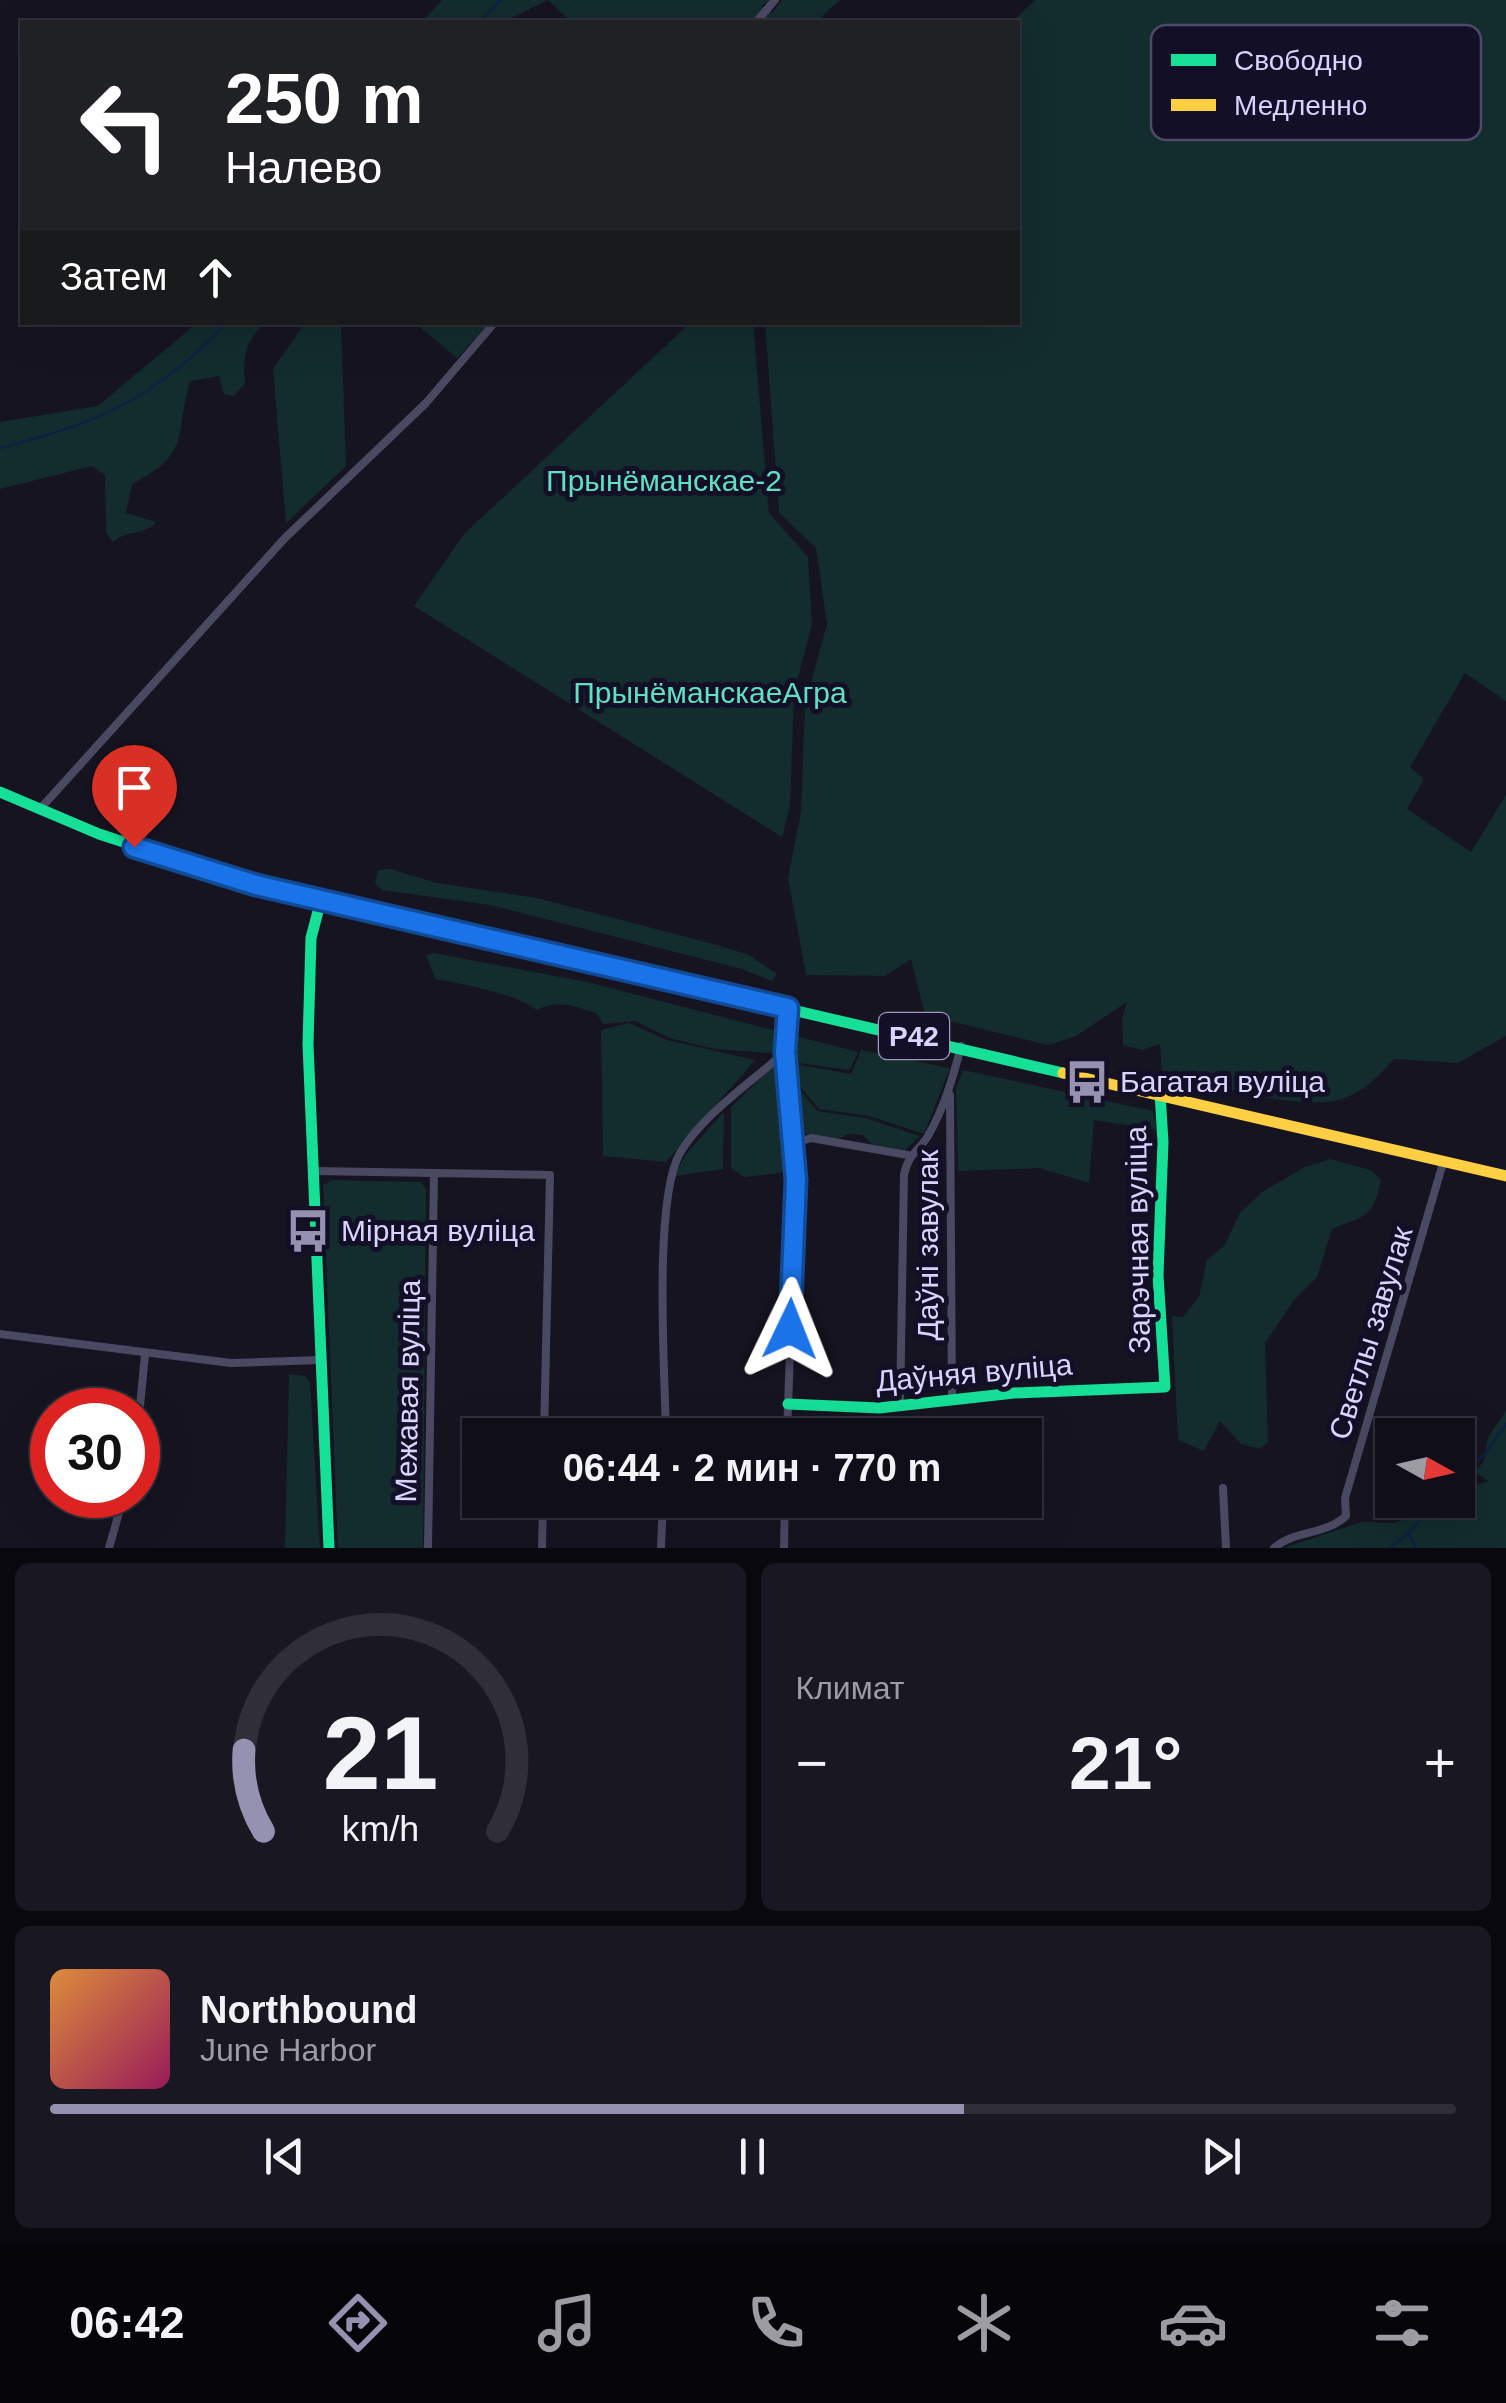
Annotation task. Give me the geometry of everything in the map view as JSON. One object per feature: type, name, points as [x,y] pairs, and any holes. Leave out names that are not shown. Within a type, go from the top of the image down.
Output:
[{"type":"main road","name":"Р42","points":[[0,792],[214,874],[1160,1093],[1441,1173],[1506,1176]]},
{"type":"main road","points":[[320,900],[311,938],[308,980],[312,1171],[329,1548]]},
{"type":"main road","name":"Зарэчная вуліца","points":[[1160,1093],[1163,1170],[1158,1275],[1165,1387]]},
{"type":"main road","name":"Даўняя вуліца","points":[[788,1404],[900,1406],[1089,1388],[1165,1387]]},
{"type":"street","points":[[758,20],[776,0]]},
{"type":"street","points":[[40,809],[284,539],[426,403],[492,325]]},
{"type":"street","points":[[788,1008],[785,1052],[794,1143],[788,1418]]},
{"type":"street","points":[[900,1406],[908,1155],[925,1140],[950,1089],[961,1046]]},
{"type":"street","points":[[666,1418],[664,1270],[670,1180],[692,1137],[785,1052]]},
{"type":"street","name":"Даўні завулак","points":[[950,1089],[952,1400]]},
{"type":"street","points":[[794,1143],[811,1138],[908,1155]]},
{"type":"street","points":[[312,1171],[550,1175],[544,1418]]},
{"type":"street","name":"Светлы завулак","points":[[1274,1548],[1292,1534],[1325,1530],[1346,1516],[1350,1480],[1441,1173]]},
{"type":"street","name":"Межавая вуліца","points":[[428,1548],[434,1174]]},
{"type":"street","points":[[0,1334],[146,1356],[231,1362],[320,1360]]},
{"type":"street","points":[[142,1388],[146,1356]]},
{"type":"street","points":[[1223,1488],[1226,1548]]},
{"type":"street","points":[[110,1548],[118,1518]]},
{"type":"street","points":[[542,1548],[543,1518]]},
{"type":"street","points":[[661,1548],[662,1518]]},
{"type":"street","points":[[784,1548],[785,1518]]},
{"type":"green space","points":[[442,0],[548,0],[507,20],[424,20]]},
{"type":"green space","points":[[548,0],[770,0],[761,6],[772,13],[782,0],[840,0],[818,20],[569,20]]},
{"type":"green space","points":[[1035,0],[1506,0],[1506,701],[1465,673],[1410,767],[1424,779],[1407,809],[1471,852],[1506,795],[1506,1036],[1458,1063],[1394,1059],[1372,1082],[1345,1098],[1328,1102],[1285,1100],[1173,1078],[1162,1071],[1160,1044],[1142,1050],[1123,1045],[1122,1019],[1127,1002],[1076,1036],[1048,1045],[925,1015],[911,959],[885,976],[806,975],[788,878],[801,812],[805,704],[827,624],[816,548],[779,513],[765,325],[1020,325],[1020,20],[1014,20]]},
{"type":"green space","points":[[195,325],[262,325],[247,350],[245,383],[234,396],[224,394],[219,376],[190,381],[172,453],[164,463],[132,484],[126,513],[156,522],[113,542],[106,532],[105,475],[92,466],[0,489],[0,422],[98,406]]},
{"type":"green space","points":[[304,325],[341,325],[346,466],[286,523],[273,369]]},
{"type":"green space","points":[[421,325],[487,325],[457,358]]},
{"type":"green space","name":"Прынёманскае-2","points":[[688,325],[753,325],[769,513],[808,557],[812,624],[794,693],[790,807],[782,837],[414,606],[464,534]]},
{"type":"green space","points":[[390,869],[437,883],[537,898],[717,945],[749,955],[777,974],[772,981],[742,969],[490,905],[382,890],[375,883],[378,870]]},
{"type":"green space","points":[[434,953],[587,982],[858,1052],[850,1070],[798,1063],[770,1053],[715,1049],[669,1038],[636,1021],[603,1024],[597,1014],[567,1005],[537,1010],[501,994],[435,979],[426,955]]},
{"type":"green space","points":[[629,1023],[667,1040],[755,1060],[666,1162],[603,1156],[601,1030]]},
{"type":"green space","points":[[861,1050],[950,1068],[924,1134],[869,1116],[819,1109],[798,1084],[794,1064],[851,1074]]},
{"type":"green space","points":[[773,1066],[779,1067],[783,1080],[787,1172],[744,1177],[731,1168],[731,1107]]},
{"type":"green space","points":[[963,1070],[1153,1111],[1157,1130],[1094,1120],[1089,1183],[1040,1168],[958,1171],[956,1088]]},
{"type":"green space","points":[[792,1080],[817,1111],[865,1118],[920,1136],[905,1150],[872,1144],[863,1135],[848,1134],[839,1139],[797,1132]]},
{"type":"green space","points":[[724,1112],[723,1169],[675,1176],[685,1155]]},
{"type":"green space","points":[[1330,1159],[1371,1170],[1381,1180],[1366,1214],[1332,1229],[1317,1277],[1294,1300],[1265,1343],[1268,1442],[1260,1449],[1241,1444],[1220,1421],[1204,1451],[1178,1440],[1172,1316],[1183,1317],[1199,1297],[1207,1260],[1224,1246],[1240,1213],[1262,1192],[1305,1167]]},
{"type":"green space","points":[[333,1180],[421,1182],[426,1189],[423,1548],[338,1548],[323,1185]]},
{"type":"green space","points":[[289,1374],[305,1376],[310,1383],[320,1548],[285,1548]]},
{"type":"green space","points":[[1506,1411],[1506,1548],[1283,1548],[1362,1522],[1475,1518],[1475,1484],[1488,1481],[1475,1472],[1484,1461],[1488,1437]]},
{"type":"waterway","points":[[482,20],[501,0]]},
{"type":"waterway","points":[[0,448],[68,428],[124,404],[176,371],[225,325]]},
{"type":"waterway","points":[[1475,1462],[1506,1424]]},
{"type":"waterway","points":[[1416,1548],[1408,1533],[1422,1518]]},
{"type":"waterway","points":[[1390,1548],[1408,1534]]},
{"type":"traffic: fast","points":[[0,792],[99,834],[256,885],[1063,1073]]},
{"type":"traffic: fast","points":[[321,900],[311,938],[308,1044],[329,1548]]},
{"type":"traffic: fast","points":[[788,1404],[879,1408],[1014,1393],[1165,1387],[1158,1275],[1163,1142],[1160,1093]]},
{"type":"traffic: slow","points":[[1063,1073],[1506,1176]]},
{"type":"place","name":"Багатая вуліца","points":[[1087,1082]]},
{"type":"place","name":"Мірная вуліца","points":[[308,1231]]},
{"type":"route","points":[[134,847],[256,885],[788,1008],[785,1052],[796,1180],[790,1329]]},
{"type":"park label","name":"ПрынёманскаеАгра","points":[[710,693]]}]
